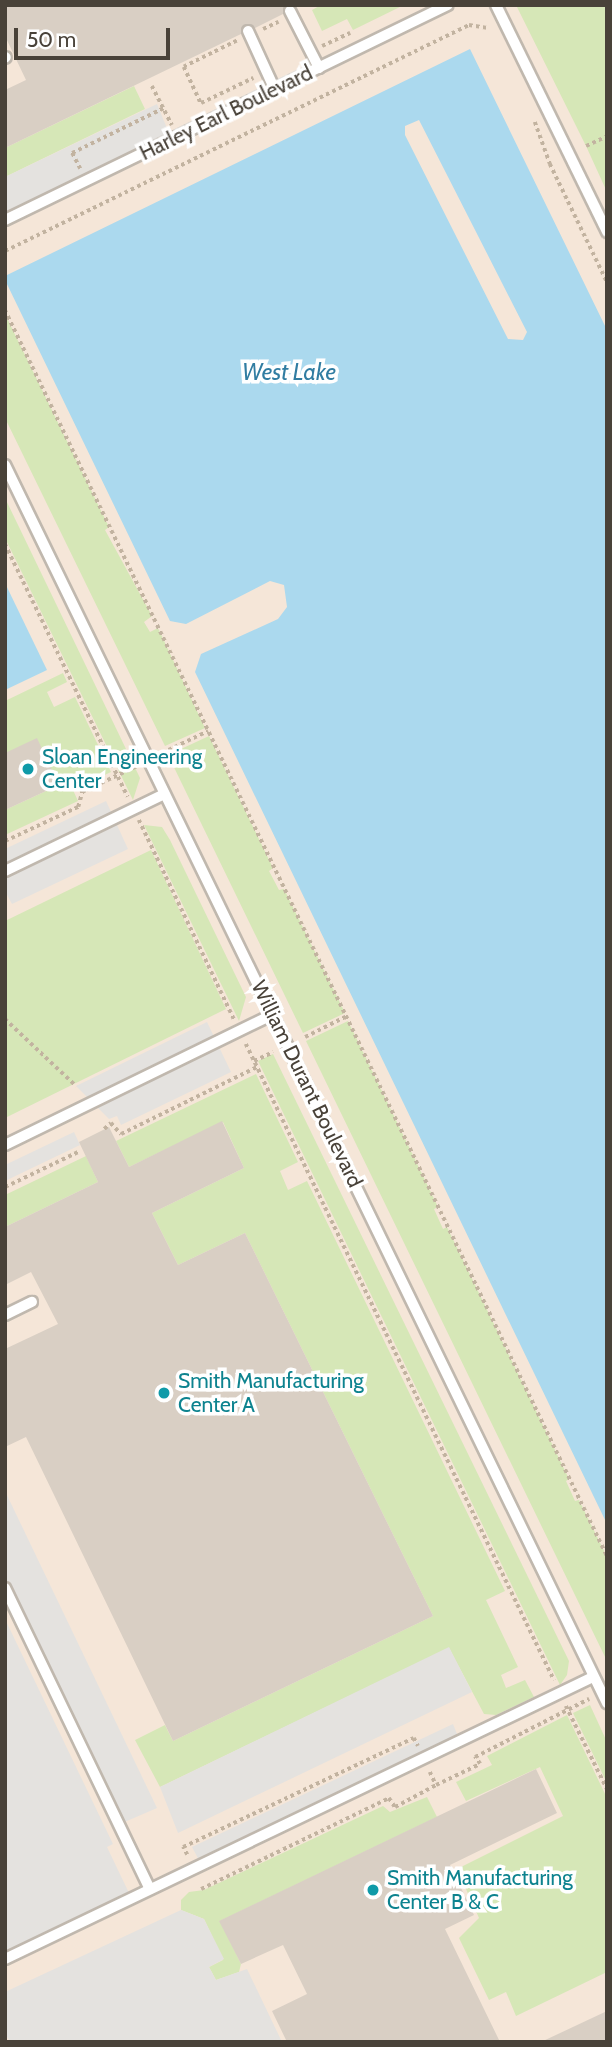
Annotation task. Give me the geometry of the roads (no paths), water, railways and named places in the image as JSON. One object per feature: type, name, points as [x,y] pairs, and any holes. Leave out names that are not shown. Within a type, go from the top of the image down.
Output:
[{"type":"lane","name":"Harley Earl Boulevard","points":[[5,220],[447,5]]},
{"type":"lane","points":[[496,5],[607,232]]},
{"type":"lane","points":[[290,11],[319,68]]},
{"type":"lane","points":[[248,32],[275,90]]},
{"type":"lane","name":"William Durant Boulevard","points":[[5,465],[607,1703]]},
{"type":"lane","points":[[5,871],[164,794]]},
{"type":"lane","points":[[5,1144],[274,1014]]},
{"type":"lane","points":[[5,1315],[32,1302]]},
{"type":"lane","points":[[5,1588],[150,1889]]},
{"type":"lane","points":[[5,1959],[593,1676]]},
{"type":"water","name":"West Lake","points":[[470,49],[607,330],[607,1524],[195,672],[201,654],[278,619],[287,607],[284,585],[270,581],[186,624],[170,621],[5,276]],"holes":[[[419,120],[527,332],[523,340],[508,339],[405,135],[405,126]]]},
{"type":"water","points":[[5,583],[47,670],[5,690]]},
{"type":"place","name":"Sloan Engineering Center","points":[[28,769]]},
{"type":"place","name":"Smith Manufacturing Center A","points":[[164,1393]]},
{"type":"place","name":"Smith Manufacturing Center B & C","points":[[373,1890]]}]
